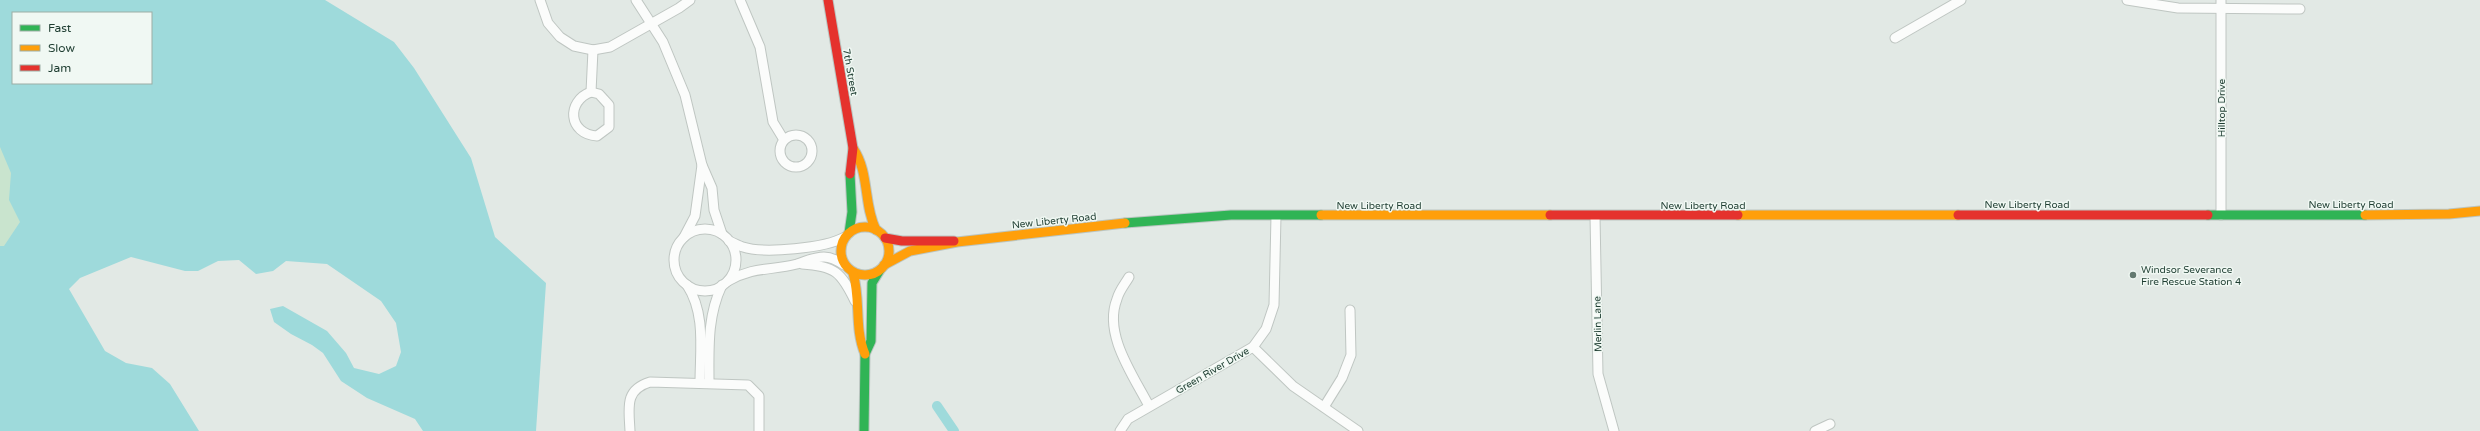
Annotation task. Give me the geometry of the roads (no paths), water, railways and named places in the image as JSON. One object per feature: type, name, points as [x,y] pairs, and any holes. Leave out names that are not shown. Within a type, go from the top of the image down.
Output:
[{"type":"street","points":[[540,0],[548,23],[560,37],[574,46],[593,50],[610,47],[690,0]]},
{"type":"street","points":[[636,0],[652,23],[671,59],[685,95],[702,165],[712,188],[714,210],[722,234],[729,241],[744,248],[771,250],[824,245],[859,228],[876,230],[885,238],[889,249],[882,267],[872,283],[871,341],[864,354]]},
{"type":"street","points":[[740,0],[760,47],[773,122],[784,140]]},
{"type":"street","name":"7th Street","points":[[828,0],[853,148],[850,158],[853,217],[847,235]]},
{"type":"street","points":[[1894,38],[1960,0]]},
{"type":"street","points":[[2127,0],[2163,7],[2221,4],[2300,9]]},
{"type":"street","name":"Hilltop Drive","points":[[2221,4],[2221,215]]},
{"type":"street","points":[[591,92],[593,50]]},
{"type":"street","points":[[591,92],[599,94],[610,105],[608,127],[604,133],[597,136],[584,133],[575,125],[575,108],[577,101],[582,95],[591,92]]},
{"type":"street","name":"7th Street","points":[[853,148],[861,157],[867,210],[876,230]]},
{"type":"street","points":[[684,238],[695,216],[702,165]]},
{"type":"street","name":"New Liberty Road","points":[[882,267],[904,252],[938,248],[958,242],[1196,216],[2221,215],[2449,214],[2480,211]]},
{"type":"street","name":"New Liberty Road","points":[[2449,214],[2480,220]]},
{"type":"street","name":"Green River Drive","points":[[1120,431],[1128,419],[1253,347],[1266,329],[1274,305],[1276,216]]},
{"type":"street","name":"Merlin Lane","points":[[1595,216],[1598,374],[1614,431]]},
{"type":"street","points":[[704,383],[699,310],[686,284],[677,272],[674,257],[679,243],[692,232],[702,229],[722,234]]},
{"type":"street","points":[[844,265],[840,248],[847,235]]},
{"type":"street","name":"New Liberty Road","points":[[885,238],[906,241],[936,238],[958,242]]},
{"type":"street","points":[[704,383],[709,327],[712,311],[724,284],[735,267],[736,258],[729,241]]},
{"type":"street","points":[[797,264],[810,259],[824,257],[836,260],[853,272],[864,276],[882,267]]},
{"type":"street","points":[[686,284],[700,290],[716,289],[743,273],[758,269],[797,264],[818,265],[834,269],[842,276],[858,306]]},
{"type":"street","points":[[853,272],[858,286],[857,340],[864,354],[864,431]]},
{"type":"street","points":[[1129,277],[1116,299],[1112,326],[1122,354],[1149,406]]},
{"type":"street","points":[[1324,407],[1342,378],[1352,355],[1350,310]]},
{"type":"street","points":[[1253,347],[1293,386],[1358,431]]},
{"type":"street","points":[[630,431],[629,401],[633,392],[640,386],[650,382],[741,383],[754,389],[760,403],[759,431]]},
{"type":"street","points":[[1815,431],[1830,424]]},
{"type":"water","points":[[0,0],[325,0],[394,42],[414,68],[471,158],[495,237],[546,283],[536,431],[423,431],[415,419],[367,398],[341,381],[323,353],[274,322],[270,309],[283,306],[327,331],[346,353],[354,368],[379,374],[396,366],[401,352],[396,323],[381,301],[327,264],[286,261],[273,271],[256,274],[239,260],[218,261],[198,271],[185,271],[131,257],[80,278],[69,289],[105,351],[126,363],[152,368],[170,384],[199,431],[0,431],[0,246],[4,246],[20,222],[9,200],[11,173],[0,147]]},
{"type":"waterway","points":[[937,406],[954,431]]},
{"type":"place","name":"Windsor Severance Fire Rescue Station 4","points":[[2133,275]]}]
